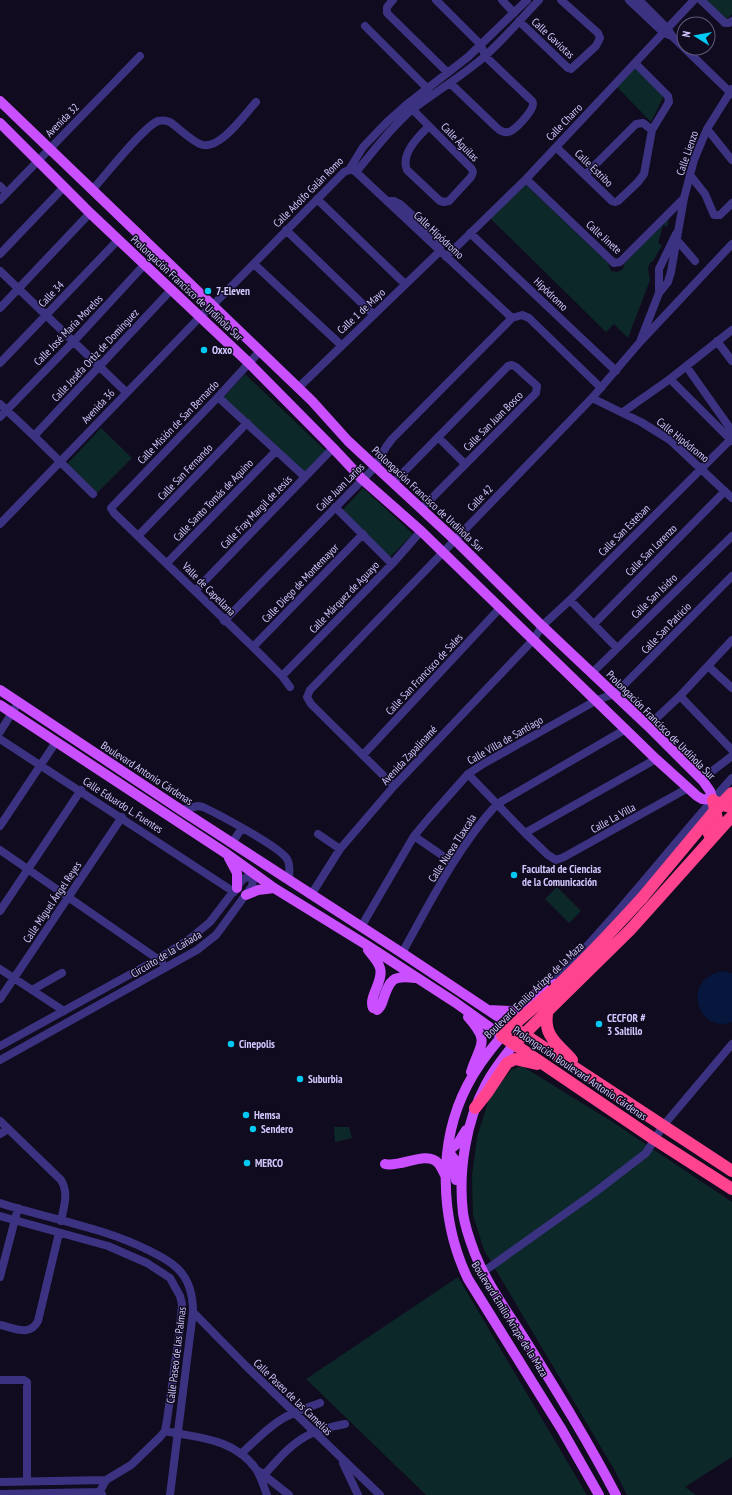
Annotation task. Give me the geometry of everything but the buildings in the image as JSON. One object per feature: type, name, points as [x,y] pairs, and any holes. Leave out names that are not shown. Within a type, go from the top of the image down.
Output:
[{"type":"highway","name":"Boulevard Emilio Arizpe de la Maza","points":[[502,1036],[549,994],[588,956],[642,898],[712,814],[732,793]]},
{"type":"highway","points":[[713,800],[726,806],[732,805]]},
{"type":"highway","points":[[613,945],[615,939],[621,931],[711,833],[717,819],[713,800]]},
{"type":"highway","name":"Boulevard Emilio Arizpe de la Maza","points":[[514,1044],[525,1035],[613,945],[635,925],[732,816]]},
{"type":"highway","points":[[547,1012],[546,1025],[550,1035],[581,1072]]},
{"type":"highway","name":"Prolongación Boulevard Antonio Cárdenas","points":[[512,1026],[732,1170]]},
{"type":"highway","name":"Prolongación Boulevard Antonio Cárdenas","points":[[502,1036],[544,1066],[732,1189]]},
{"type":"highway","points":[[474,1112],[503,1067],[511,1061],[520,1060],[544,1066]]},
{"type":"main road","name":"Prolongación Francisco de Urdiñola Sur","points":[[0,101],[312,401],[348,441],[455,540],[542,626],[648,726],[703,781],[710,790],[713,800],[700,798],[656,759],[501,607],[421,531],[362,479],[249,363],[118,240],[0,123]]},
{"type":"main road","name":"Boulevard Antonio Cárdenas","points":[[0,690],[285,878]]},
{"type":"main road","points":[[0,705],[227,854],[254,874],[264,873],[297,890],[309,893]]},
{"type":"main road","points":[[230,842],[228,846],[250,862],[253,867],[254,874]]},
{"type":"main road","points":[[227,854],[236,870],[238,880],[236,890]]},
{"type":"main road","name":"Prolongación Boulevard Antonio Cárdenas","points":[[254,874],[456,1003],[502,1036]]},
{"type":"main road","name":"Prolongación Boulevard Antonio Cárdenas","points":[[285,878],[402,952],[512,1026]]},
{"type":"main road","points":[[246,895],[258,890],[274,888]]},
{"type":"main road","points":[[383,941],[393,963],[420,964]]},
{"type":"main road","points":[[365,944],[381,970],[380,981],[372,1002],[375,1009],[380,1008],[388,986],[393,980],[400,977],[416,978]]},
{"type":"main road","points":[[487,1010],[513,1011],[519,1008],[536,992],[552,983]]},
{"type":"main road","points":[[456,1003],[476,1025],[483,1039],[482,1047],[474,1063],[467,1086]]},
{"type":"main road","name":"Boulevard Emilio Arizpe de la Maza","points":[[502,1036],[488,1053],[467,1086],[453,1123],[448,1151],[446,1177],[447,1206],[450,1226],[461,1266],[474,1290],[562,1430],[599,1495]]},
{"type":"main road","name":"Boulevard Emilio Arizpe de la Maza","points":[[514,1044],[495,1068],[485,1085],[474,1112],[464,1162],[463,1214],[471,1243],[490,1284],[577,1425],[616,1495]]},
{"type":"main road","points":[[463,1214],[457,1198],[456,1160],[448,1151],[455,1147],[462,1139],[474,1112]]},
{"type":"main road","points":[[384,1164],[395,1165],[430,1158],[438,1162],[446,1177]]},
{"type":"main road","points":[[461,1266],[463,1265],[474,1276],[484,1272]]},
{"type":"street","points":[[436,0],[481,45],[485,56],[533,101],[533,105],[530,113],[511,131],[504,132],[496,128],[451,84]]},
{"type":"street","points":[[502,0],[514,13]]},
{"type":"street","name":"Calle Adolfo Galán Romo","points":[[353,171],[364,147],[374,134],[402,109],[481,45],[527,0]]},
{"type":"street","name":"Calle Adolfo Galán Romo","points":[[213,305],[344,172],[353,171],[413,110],[451,84],[485,56],[539,0]]},
{"type":"street","name":"Calle Gaviotas","points":[[519,21],[568,68],[571,69],[596,46],[600,38],[598,33],[561,0]]},
{"type":"street","points":[[629,0],[668,33],[731,92]]},
{"type":"street","points":[[639,0],[668,33]]},
{"type":"street","name":"Calle Charro","points":[[446,257],[526,179],[636,64],[668,33],[694,0]]},
{"type":"street","points":[[701,0],[724,23],[727,24],[732,21]]},
{"type":"street","points":[[391,2],[386,9],[387,13],[448,73]]},
{"type":"street","points":[[365,26],[428,88]]},
{"type":"street","name":"Avenida 32","points":[[0,200],[140,56]]},
{"type":"street","name":"Calle Estribo","points":[[556,147],[586,174],[612,201],[618,201],[638,182],[644,174],[652,130],[670,99],[636,64]]},
{"type":"street","name":"Calle Lienzo","points":[[640,342],[647,320],[659,292],[668,282],[671,272],[684,198],[698,148],[707,129],[731,92]]},
{"type":"street","points":[[92,190],[139,137],[156,122],[164,120],[170,122],[201,145],[212,145],[222,139],[256,102]]},
{"type":"street","name":"Calle Águilas","points":[[413,110],[429,126],[473,170],[471,177],[449,202],[440,200],[407,170],[406,167],[406,160],[414,142],[429,126]]},
{"type":"street","points":[[586,174],[636,124],[643,123],[652,130]]},
{"type":"street","points":[[707,129],[732,160]]},
{"type":"street","name":"Calle Hipódromo","points":[[353,171],[446,257],[514,317],[522,315],[529,318],[601,388]]},
{"type":"street","points":[[690,176],[705,194],[714,215],[720,215],[732,203]]},
{"type":"street","name":"Calle Jinete","points":[[526,179],[614,263],[620,262],[684,198]]},
{"type":"street","points":[[0,186],[7,193]]},
{"type":"street","points":[[0,254],[64,187]]},
{"type":"street","points":[[317,199],[405,284]]},
{"type":"street","points":[[0,308],[90,213]]},
{"type":"street","points":[[286,230],[374,315]]},
{"type":"street","name":"Hipódromo","points":[[470,233],[616,371]]},
{"type":"street","points":[[677,236],[695,261]]},
{"type":"street","name":"Calle Lienzo","points":[[659,292],[659,269],[677,236]]},
{"type":"street","name":"Calle 34","points":[[0,363],[118,240]]},
{"type":"street","name":"Calle 42","points":[[363,755],[311,704],[308,693],[313,686],[592,398],[640,342],[732,244]]},
{"type":"street","name":"Calle 1 de Mayo","points":[[298,388],[440,251]]},
{"type":"street","name":"Calle José María Morelos","points":[[0,417],[3,407],[74,341],[145,264]]},
{"type":"street","points":[[254,264],[342,345]]},
{"type":"street","points":[[0,271],[126,392]]},
{"type":"street","name":"Calle Joséfa Ortiz de Domínguez","points":[[34,436],[171,290]]},
{"type":"street","name":"Avenida 36","points":[[0,524],[126,392],[213,305]]},
{"type":"street","name":"Calle Juan Larios","points":[[224,621],[375,467],[392,439],[514,317]]},
{"type":"street","points":[[623,412],[670,379],[732,330]]},
{"type":"street","points":[[718,341],[732,361]]},
{"type":"street","name":"Calle Misión de San Bernardo","points":[[111,508],[260,351]]},
{"type":"street","name":"Calle San Juan Bosco","points":[[393,483],[508,366],[512,365],[516,367],[536,386],[537,390],[535,395],[421,509]]},
{"type":"street","points":[[686,366],[732,430]]},
{"type":"street","points":[[670,379],[731,439]]},
{"type":"street","points":[[218,396],[305,477]]},
{"type":"street","name":"Calle Hipódromo","points":[[592,398],[623,412],[670,440],[732,498]]},
{"type":"street","points":[[3,407],[93,494]]},
{"type":"street","name":"Calle San Fernando","points":[[138,536],[247,423]]},
{"type":"street","points":[[438,437],[465,464]]},
{"type":"street","name":"Calle San Esteban","points":[[534,640],[542,626],[570,600],[731,439]]},
{"type":"street","name":"Calle Fray Margil de Jesús","points":[[195,591],[333,448]]},
{"type":"street","name":"Calle Santo Tomás de Aquino","points":[[167,563],[276,451]]},
{"type":"street","name":"Calle San Lorenzo","points":[[594,624],[725,491]]},
{"type":"street","points":[[335,507],[392,564]]},
{"type":"street","name":"Valle de Capellana","points":[[111,508],[114,513],[167,563],[224,621],[253,647],[282,676],[290,687]]},
{"type":"street","name":"Calle Márquez de Aguayo","points":[[282,676],[392,564],[421,531]]},
{"type":"street","name":"Calle Diego de Montemayor","points":[[253,647],[363,534]]},
{"type":"street","name":"Calle San Isidro","points":[[592,673],[732,536]]},
{"type":"street","name":"Calle San Patricio","points":[[614,694],[625,686],[732,576]]},
{"type":"street","points":[[570,600],[618,648]]},
{"type":"street","name":"Calle San Francisco de Sales","points":[[363,755],[501,607]]},
{"type":"street","name":"Avenida Zapalinamé","points":[[309,893],[340,849],[394,786],[534,640]]},
{"type":"street","points":[[648,726],[680,696],[732,640]]},
{"type":"street","points":[[708,666],[732,688]]},
{"type":"street","name":"Calle Villa de Santiago","points":[[361,927],[414,836],[468,774],[483,764],[597,700],[614,694]]},
{"type":"street","points":[[680,696],[732,750]]},
{"type":"street","points":[[0,732],[18,703]]},
{"type":"street","name":"Calle Nueva Tlaxcala","points":[[402,952],[453,863],[481,821],[497,804],[626,729]]},
{"type":"street","name":"Calle Eduardo L. Fuentes","points":[[0,738],[236,890]]},
{"type":"street","points":[[0,826],[56,742]]},
{"type":"street","points":[[363,755],[394,786]]},
{"type":"street","points":[[703,781],[711,772],[732,756]]},
{"type":"street","points":[[468,774],[525,833],[656,759]]},
{"type":"street","points":[[523,1016],[527,1008],[616,914],[732,778]]},
{"type":"street","name":"Calle La Villa","points":[[525,833],[548,855],[556,860],[564,858],[688,788]]},
{"type":"street","points":[[0,911],[80,790]]},
{"type":"street","points":[[181,810],[198,806],[203,807],[242,828],[282,853],[287,858],[290,868],[285,878]]},
{"type":"street","name":"Calle Miguel Ángel Reyes","points":[[0,999],[3,988],[14,978],[122,817]]},
{"type":"street","points":[[230,842],[242,828]]},
{"type":"street","points":[[318,834],[340,849]]},
{"type":"street","points":[[414,836],[453,863]]},
{"type":"street","points":[[0,850],[169,966]]},
{"type":"street","name":"Circuito de la Cañada","points":[[0,1046],[158,959],[192,938],[218,913],[243,880],[254,874]]},
{"type":"street","name":"Circuito de la Cañada","points":[[0,1060],[197,950],[216,935],[246,895],[252,886],[254,874]]},
{"type":"street","points":[[0,969],[64,1011]]},
{"type":"street","points":[[32,990],[62,973]]},
{"type":"street","points":[[484,1272],[594,1193],[646,1153],[663,1126],[732,1044]]},
{"type":"street","points":[[0,1121],[62,1180],[65,1187],[66,1199],[61,1221]]},
{"type":"street","points":[[0,1134],[8,1129]]},
{"type":"street","name":"Calle Paseo de las Palmas","points":[[0,1202],[132,1242],[164,1258],[177,1268],[189,1284],[193,1301],[193,1312],[170,1495]]},
{"type":"street","points":[[0,1277],[18,1208]]},
{"type":"street","name":"Calle Paseo de las Palmas","points":[[0,1216],[108,1246],[147,1263],[170,1278],[180,1296],[182,1317],[165,1431]]},
{"type":"street","points":[[0,1325],[24,1331],[35,1328],[59,1233]]},
{"type":"street","points":[[170,1278],[177,1268]]},
{"type":"street","name":"Calle Paseo de las Camelias","points":[[193,1312],[380,1495]]},
{"type":"street","points":[[0,1380],[24,1380],[27,1382],[27,1481]]},
{"type":"street","points":[[241,1454],[272,1426],[294,1412],[320,1403]]},
{"type":"street","points":[[264,1474],[291,1446],[314,1432],[345,1424]]},
{"type":"street","points":[[0,1482],[106,1480],[131,1465],[165,1431],[212,1439],[223,1443],[241,1454],[256,1469],[289,1495]]},
{"type":"street","points":[[341,1458],[358,1495]]},
{"type":"street","points":[[256,1469],[267,1495]]},
{"type":"street","points":[[0,1494],[100,1494],[106,1480]]},
{"type":"green space","points":[[705,0],[732,0],[732,14],[726,20]]},
{"type":"green space","points":[[634,68],[664,96],[651,122],[617,87]]},
{"type":"green space","points":[[524,183],[608,263],[611,271],[617,272],[623,269],[624,264],[669,217],[667,227],[663,225],[658,243],[662,245],[648,268],[650,280],[628,338],[614,324],[606,332],[489,217]]},
{"type":"green space","points":[[245,374],[326,451],[303,474],[223,398]]},
{"type":"green space","points":[[101,428],[132,458],[97,493],[67,464]]},
{"type":"green space","points":[[363,488],[413,534],[389,558],[341,512]]},
{"type":"green space","points":[[557,887],[581,911],[569,923],[545,899]]},
{"type":"green space","points":[[522,1066],[611,1121],[732,1202],[732,1457],[685,1487],[696,1495],[627,1495],[615,1471],[484,1250],[473,1215],[472,1176],[477,1137],[489,1099],[511,1070]]},
{"type":"green space","points":[[334,1127],[349,1127],[352,1138],[335,1142]]},
{"type":"green space","points":[[458,1277],[587,1495],[426,1495],[306,1379]]},
{"type":"water","points":[[722,971],[732,973],[732,1022],[720,1024],[710,1021],[703,1014],[698,1005],[698,995],[701,985],[709,976]]},
{"type":"place","name":"7-Eleven","points":[[208,291]]},
{"type":"place","name":"Oxxo","points":[[204,350]]},
{"type":"place","name":"Facultad de Ciencias de la Comunicación","points":[[514,875]]},
{"type":"place","name":"CECFOR # 3 Saltillo","points":[[599,1024]]},
{"type":"place","name":"Cinepolis","points":[[231,1044]]},
{"type":"place","name":"Suburbia","points":[[300,1079]]},
{"type":"place","name":"Hemsa","points":[[246,1115]]},
{"type":"place","name":"Sendero","points":[[253,1129]]},
{"type":"place","name":"MERCO","points":[[247,1163]]}]
